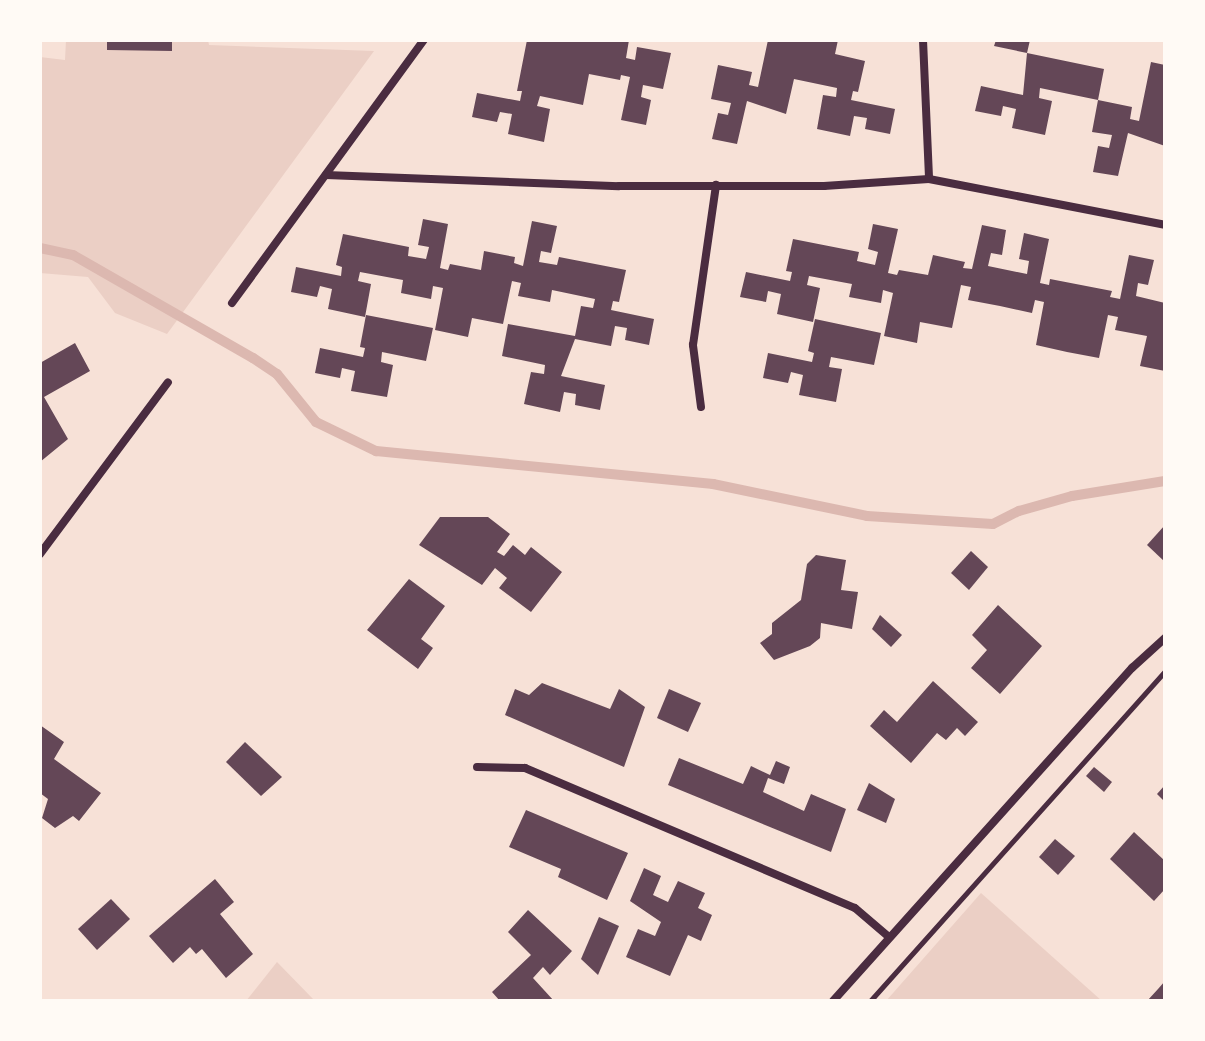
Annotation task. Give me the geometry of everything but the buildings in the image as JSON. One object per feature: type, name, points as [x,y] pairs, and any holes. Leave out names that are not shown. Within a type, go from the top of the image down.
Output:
[{"type":"street","points":[[232,303],[424,40]]},
{"type":"street","points":[[923,40],[929,179]]},
{"type":"street","points":[[326,175],[716,185],[929,179],[1165,225]]},
{"type":"street","points":[[701,407],[693,345],[716,185]]},
{"type":"street","points":[[40,554],[168,382]]},
{"type":"street","points":[[833,1001],[1165,638]]},
{"type":"street","points":[[477,767],[525,768],[855,908],[889,937]]},
{"type":"path","points":[[870,1001],[1165,671]]},
{"type":"shaded area","points":[[66,40],[208,40],[209,45],[374,51],[167,334],[115,313],[88,277],[40,273],[40,57],[65,60]]},
{"type":"shaded area","points":[[981,893],[1102,1001],[886,1001]]},
{"type":"shaded area","points":[[277,962],[315,1001],[246,1001]]},
{"type":"waterway","points":[[40,248],[73,255],[253,358],[277,374],[316,422],[376,451],[713,484],[867,516],[993,524],[1019,511],[1072,496],[1165,481]]}]
